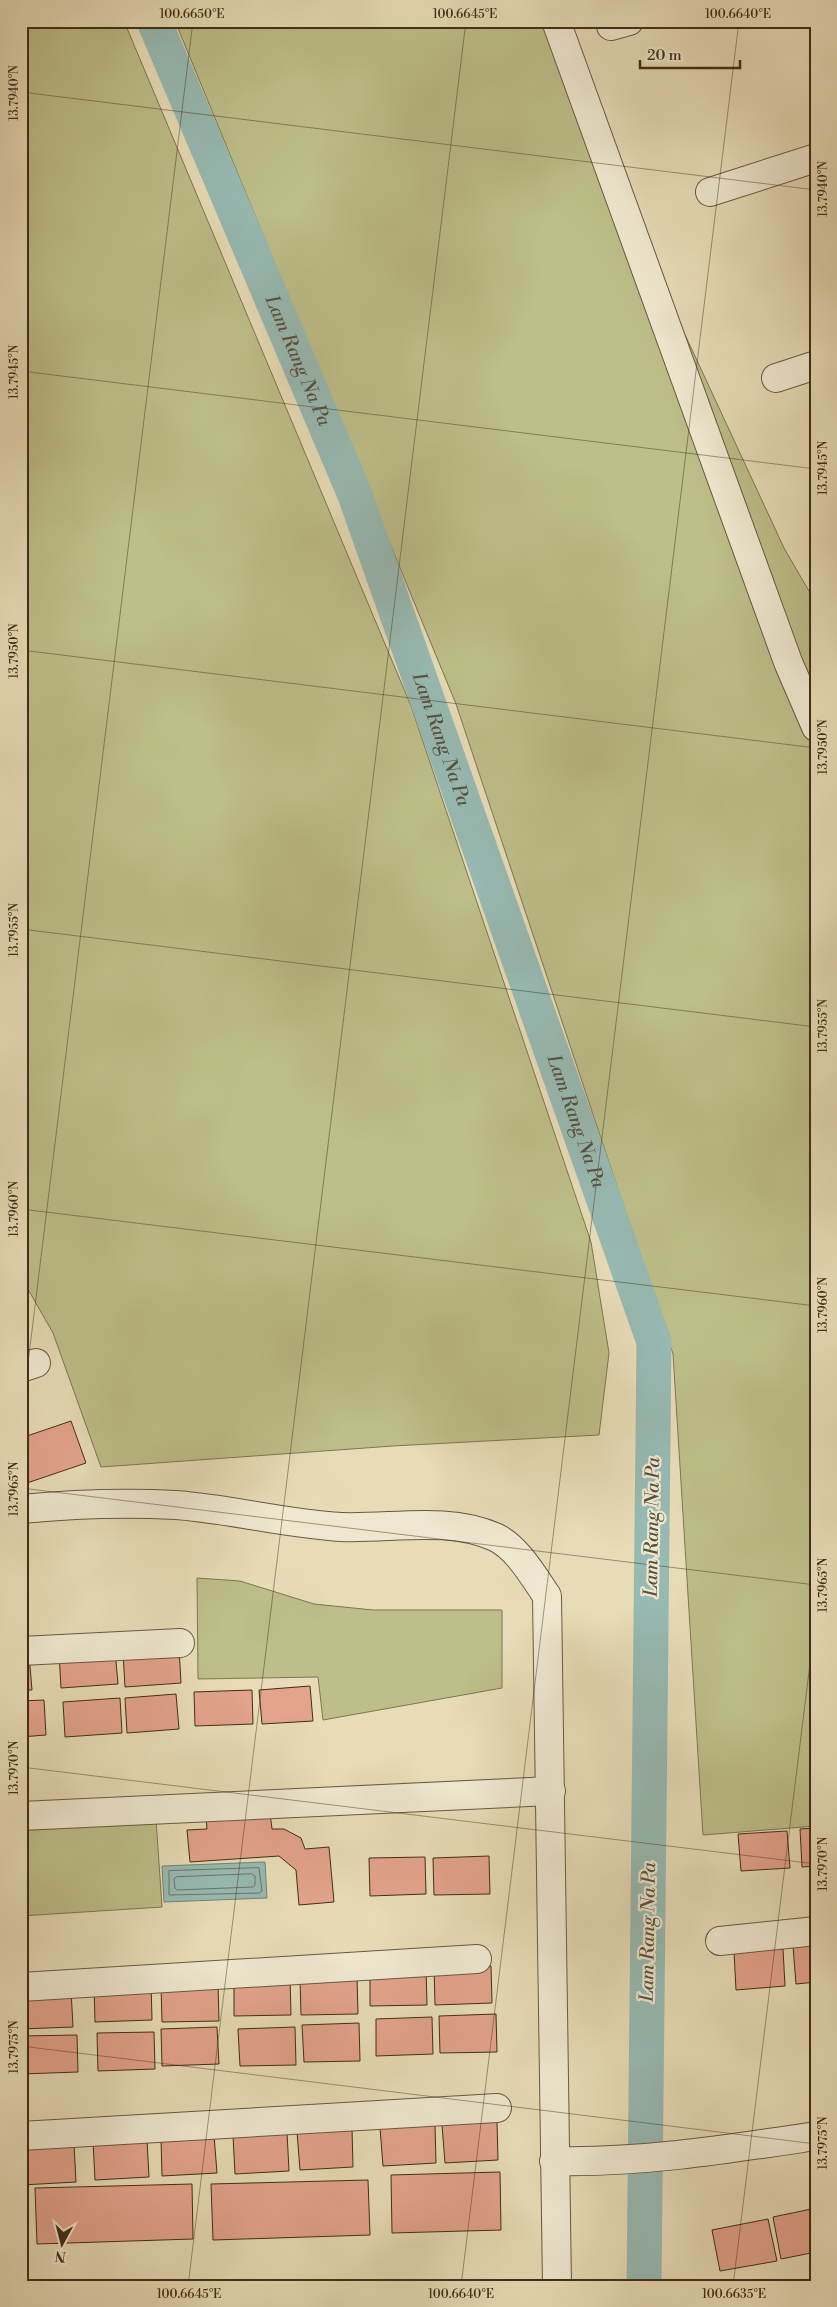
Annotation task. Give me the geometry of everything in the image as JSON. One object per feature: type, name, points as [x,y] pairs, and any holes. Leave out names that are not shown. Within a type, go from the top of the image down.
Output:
[{"type":"street","points":[[556,21],[788,662],[816,727]]},
{"type":"street","points":[[710,192],[816,158]]},
{"type":"street","points":[[776,378],[816,366]]},
{"type":"street","points":[[21,1509],[84,1503],[177,1505],[341,1527],[435,1525],[470,1530],[497,1538],[522,1560],[547,1596],[557,2286]]},
{"type":"street","points":[[21,1651],[180,1643]]},
{"type":"street","points":[[21,1816],[551,1791]]},
{"type":"street","points":[[720,1941],[816,1932]]},
{"type":"street","points":[[21,1986],[477,1958]]},
{"type":"street","points":[[21,2136],[497,2108]]},
{"type":"street","points":[[554,2161],[582,2162],[696,2155],[816,2136]]},
{"type":"green space","points":[[21,21],[124,21],[411,706],[591,1242],[609,1353],[599,1435],[393,1446],[101,1467],[53,1333],[21,1277]]},
{"type":"green space","points":[[175,21],[561,21],[623,201],[784,548],[816,603],[816,1826],[703,1835],[673,1354],[456,704]]},
{"type":"green space","points":[[197,1578],[240,1581],[314,1604],[373,1610],[502,1610],[502,1688],[323,1720],[318,1677],[198,1679]]},
{"type":"green space","points":[[156,1819],[162,1907],[21,1916],[21,1828]]},
{"type":"water","points":[[265,1862],[267,1898],[164,1902],[162,1866]]},
{"type":"building","points":[[71,1421],[86,1463],[21,1485],[21,1438]]},
{"type":"building","points":[[179,1648],[181,1683],[125,1687],[123,1652]]},
{"type":"building","points":[[115,1650],[118,1684],[61,1688],[59,1653]]},
{"type":"building","points":[[21,1655],[29,1655],[32,1690],[21,1690]]},
{"type":"building","points":[[310,1686],[313,1721],[262,1724],[259,1690]]},
{"type":"building","points":[[252,1690],[253,1724],[195,1726],[194,1692]]},
{"type":"building","points":[[176,1694],[179,1729],[127,1733],[125,1698]]},
{"type":"building","points":[[120,1698],[122,1733],[65,1737],[63,1702]]},
{"type":"building","points":[[44,1700],[46,1735],[21,1737],[21,1701]]},
{"type":"building","points":[[270,1813],[272,1829],[284,1829],[301,1838],[305,1849],[329,1847],[334,1902],[299,1905],[296,1870],[279,1856],[190,1862],[187,1830],[207,1829],[206,1818]]},
{"type":"building","points":[[816,1828],[816,1866],[802,1867],[800,1829]]},
{"type":"building","points":[[787,1831],[790,1868],[741,1871],[738,1834]]},
{"type":"building","points":[[489,1856],[490,1894],[434,1895],[433,1858]]},
{"type":"building","points":[[425,1857],[426,1894],[370,1896],[369,1858]]},
{"type":"building","points":[[816,1945],[816,1982],[796,1984],[793,1946]]},
{"type":"building","points":[[783,1949],[785,1986],[736,1990],[734,1952]]},
{"type":"building","points":[[491,1966],[492,2003],[435,2005],[434,1967]]},
{"type":"building","points":[[426,1967],[427,2005],[370,2006],[370,1969]]},
{"type":"building","points":[[357,1976],[358,2014],[301,2015],[300,1978]]},
{"type":"building","points":[[290,1977],[291,2015],[234,2016],[234,1979]]},
{"type":"building","points":[[151,1983],[152,2020],[95,2022],[94,1985]]},
{"type":"building","points":[[218,1983],[219,2021],[162,2022],[161,1985]]},
{"type":"building","points":[[71,1990],[73,2027],[21,2029],[21,1991]]},
{"type":"building","points":[[496,2014],[497,2052],[440,2053],[439,2016]]},
{"type":"building","points":[[432,2017],[433,2054],[376,2056],[376,2019]]},
{"type":"building","points":[[359,2023],[360,2061],[304,2062],[302,2025]]},
{"type":"building","points":[[217,2027],[219,2064],[162,2066],[161,2029]]},
{"type":"building","points":[[295,2027],[296,2065],[240,2066],[238,2029]]},
{"type":"building","points":[[154,2032],[155,2069],[98,2071],[97,2033]]},
{"type":"building","points":[[77,2035],[78,2072],[21,2074],[21,2036]]},
{"type":"building","points":[[497,2122],[498,2160],[445,2163],[442,2125]]},
{"type":"building","points":[[435,2125],[436,2163],[383,2166],[380,2128]]},
{"type":"building","points":[[352,2129],[353,2167],[300,2170],[297,2132]]},
{"type":"building","points":[[287,2132],[289,2171],[235,2174],[233,2136]]},
{"type":"building","points":[[214,2135],[217,2173],[162,2176],[161,2138]]},
{"type":"building","points":[[147,2139],[149,2177],[95,2180],[93,2141]]},
{"type":"building","points":[[74,2144],[76,2182],[22,2185],[21,2147]]},
{"type":"building","points":[[500,2172],[501,2230],[392,2233],[391,2175]]},
{"type":"building","points":[[368,2180],[370,2235],[213,2240],[211,2184]]},
{"type":"building","points":[[192,2184],[193,2239],[37,2244],[35,2188]]},
{"type":"building","points":[[816,2208],[816,2252],[781,2259],[773,2217]]},
{"type":"building","points":[[768,2219],[777,2261],[720,2271],[712,2230]]},
{"type":"waterway","name":"Lam Rang Na Pa","points":[[154,21],[355,495],[654,1342],[644,2286]]}]
